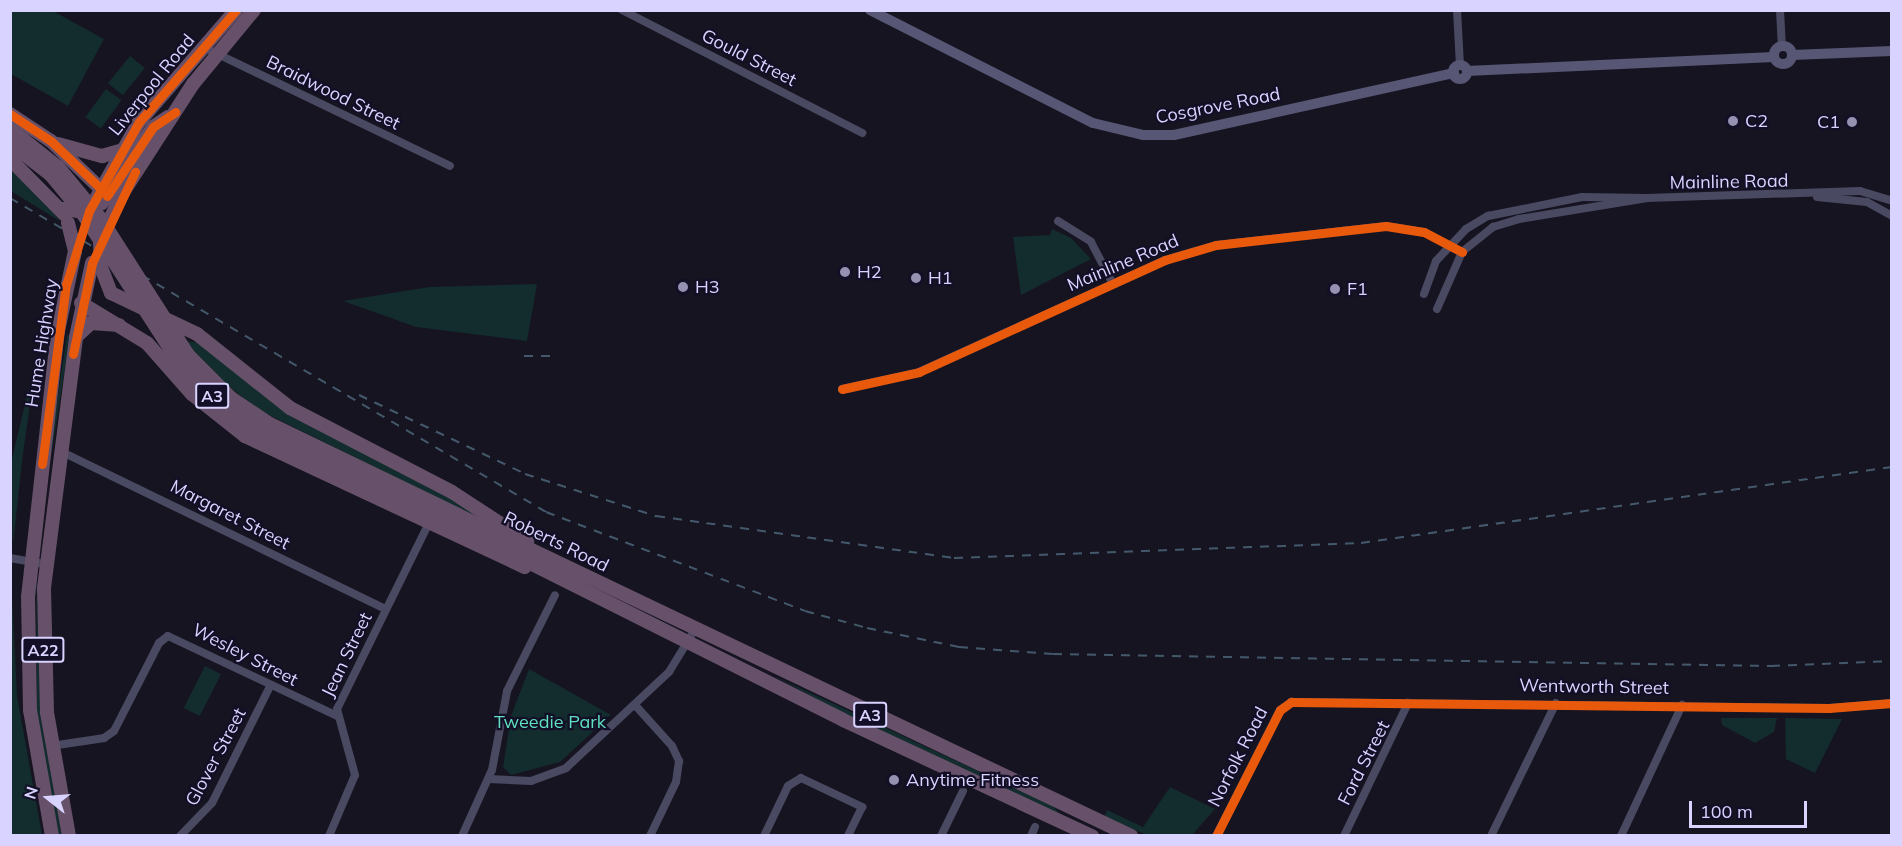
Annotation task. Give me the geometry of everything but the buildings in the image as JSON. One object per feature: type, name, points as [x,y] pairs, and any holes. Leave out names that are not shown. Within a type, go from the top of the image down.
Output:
[{"type":"highway","name":"Liverpool Road","points":[[104,192],[120,151],[203,46],[236,10]]},
{"type":"highway","name":"Liverpool Road","points":[[96,265],[100,241],[114,209],[175,112],[217,54],[254,10]]},
{"type":"highway","points":[[63,209],[86,218],[153,127],[175,112]]},
{"type":"highway","points":[[10,114],[51,141],[104,192],[114,209]]},
{"type":"highway","name":"A3","points":[[10,129],[54,171]]},
{"type":"highway","points":[[51,141],[102,156],[120,151]]},
{"type":"highway","name":"A3","points":[[10,143],[54,171]]},
{"type":"highway","points":[[10,159],[63,209],[75,250]]},
{"type":"highway","points":[[40,185],[61,188],[69,177],[70,159]]},
{"type":"highway","name":"Roberts Road","points":[[54,171],[101,219],[178,342],[218,387],[268,423],[567,580],[1131,836]]},
{"type":"highway","name":"Hume Highway","points":[[52,836],[30,710],[30,561],[63,301],[75,250],[86,218]]},
{"type":"highway","points":[[96,265],[107,289],[120,299],[172,320],[211,344],[290,408],[452,492],[564,565]]},
{"type":"highway","name":"Hume Highway","points":[[69,836],[51,746],[44,661],[45,564],[81,303],[96,265]]},
{"type":"highway","points":[[63,301],[81,303],[120,299]]},
{"type":"highway","points":[[81,303],[124,325],[165,363],[201,402],[245,436],[504,560],[567,580]]},
{"type":"highway","points":[[76,337],[91,323],[124,325]]},
{"type":"highway","points":[[165,363],[163,349],[170,338],[211,344]]},
{"type":"highway","name":"Roberts Road","points":[[456,520],[564,565],[691,636],[1092,836]]},
{"type":"main road","name":"Cosgrove Road","points":[[870,10],[1093,123],[1143,135],[1174,135],[1460,70],[1774,57],[1785,63],[1792,55]]},
{"type":"main road","points":[[1774,57],[1782,46],[1792,55],[1892,52]]},
{"type":"street","name":"Gould Street","points":[[622,10],[862,133]]},
{"type":"street","points":[[1457,10],[1460,70]]},
{"type":"street","points":[[1780,10],[1782,46]]},
{"type":"street","name":"Braidwood Street","points":[[203,46],[450,166]]},
{"type":"street","name":"Mainline Road","points":[[1424,294],[1436,261],[1451,244],[1488,216],[1523,205],[1582,197],[1812,196],[1860,191],[1890,196]]},
{"type":"street","name":"Mainline Road","points":[[1812,196],[1881,206]]},
{"type":"street","points":[[1890,196],[1881,206],[1891,213]]},
{"type":"street","name":"Mainline Road","points":[[1437,309],[1462,252],[1493,227],[1512,220],[1647,198]]},
{"type":"street","points":[[1058,221],[1091,242],[1113,284]]},
{"type":"street","name":"Mainline Road","points":[[842,389],[919,372],[1187,252],[1251,239],[1386,226],[1451,244],[1462,252]]},
{"type":"street","name":"Margaret Street","points":[[60,451],[386,609]]},
{"type":"street","name":"Jean Street","points":[[329,836],[354,775],[337,716],[428,525]]},
{"type":"street","points":[[10,558],[45,564]]},
{"type":"street","points":[[462,836],[489,779],[507,691],[555,595]]},
{"type":"street","name":"Wesley Street","points":[[51,746],[104,738],[114,731],[159,643],[168,636],[337,716]]},
{"type":"street","points":[[489,779],[524,782],[561,771],[669,672],[691,636]]},
{"type":"street","name":"Glover Street","points":[[180,836],[212,803],[270,686]]},
{"type":"street","name":"Wentworth Street","points":[[1296,701],[1829,708],[1892,703]]},
{"type":"street","name":"Norfolk Road","points":[[1216,836],[1280,710],[1296,701]]},
{"type":"street","name":"Ford Street","points":[[1344,836],[1408,703]]},
{"type":"street","points":[[1491,836],[1556,703]]},
{"type":"street","points":[[635,705],[672,746],[679,761],[676,782],[650,836]]},
{"type":"street","points":[[1621,836],[1682,705]]},
{"type":"street","points":[[764,836],[788,786],[805,779],[862,807],[848,836]]},
{"type":"street","points":[[940,836],[963,791]]},
{"type":"street","points":[[1031,836],[1035,827]]},
{"type":"green space","points":[[11,10],[53,11],[104,39],[68,106],[11,74]]},
{"type":"green space","points":[[130,56],[145,68],[123,95],[108,83]]},
{"type":"green space","points":[[106,89],[121,100],[101,128],[85,117]]},
{"type":"green space","points":[[10,170],[31,187],[61,222],[11,191]]},
{"type":"green space","points":[[1052,229],[1071,238],[1091,259],[1021,295],[1013,237],[1050,235]]},
{"type":"green space","points":[[537,284],[527,341],[416,327],[343,301],[429,287]]},
{"type":"green space","points":[[67,335],[70,336],[47,482],[47,468]]},
{"type":"green space","points":[[185,341],[201,343],[269,400],[431,485],[500,529],[257,409],[207,368]]},
{"type":"green space","points":[[37,354],[22,461],[13,545],[11,463]]},
{"type":"green space","points":[[36,573],[41,718],[62,835],[57,835],[37,716]]},
{"type":"green space","points":[[11,575],[17,696],[42,835],[11,835]]},
{"type":"green space","points":[[205,666],[221,674],[200,716],[184,708]]},
{"type":"green space","name":"Tweedie Park","points":[[529,669],[611,715],[560,762],[511,775],[503,767],[511,716]]},
{"type":"green space","points":[[772,675],[1053,806],[1060,814],[843,713]]},
{"type":"green space","points":[[1721,718],[1777,718],[1774,732],[1755,743],[1722,725]]},
{"type":"green space","points":[[1785,718],[1842,719],[1815,773],[1786,759]]},
{"type":"green space","points":[[1170,787],[1215,809],[1192,835],[1147,835],[1104,817],[1107,810],[1143,827]]},
{"type":"railway","points":[[10,198],[546,512],[805,611],[867,628],[959,647],[1053,654],[1771,666],[1892,661]]},
{"type":"railway","points":[[524,356],[558,356]]},
{"type":"railway","points":[[359,395],[525,474],[656,516],[954,558],[1361,543],[1892,467]]},
{"type":"cycle path","points":[[42,464],[66,285],[89,211],[139,122],[236,10]]},
{"type":"cycle path","points":[[107,196],[153,127],[175,112]]},
{"type":"cycle path","points":[[10,114],[51,141],[100,188]]},
{"type":"cycle path","points":[[73,354],[92,263],[135,172]]},
{"type":"cycle path","points":[[842,389],[919,372],[1165,260],[1216,245],[1386,226],[1424,232],[1462,252]]},
{"type":"cycle path","points":[[1216,836],[1280,710],[1291,702],[1829,708],[1892,703]]},
{"type":"place","name":"C2","points":[[1733,121]]},
{"type":"place","name":"C1","points":[[1852,122]]},
{"type":"place","name":"H2","points":[[845,272]]},
{"type":"place","name":"H1","points":[[916,278]]},
{"type":"place","name":"H3","points":[[683,287]]},
{"type":"place","name":"F1","points":[[1335,289]]},
{"type":"place","name":"Anytime Fitness","points":[[894,780]]}]
